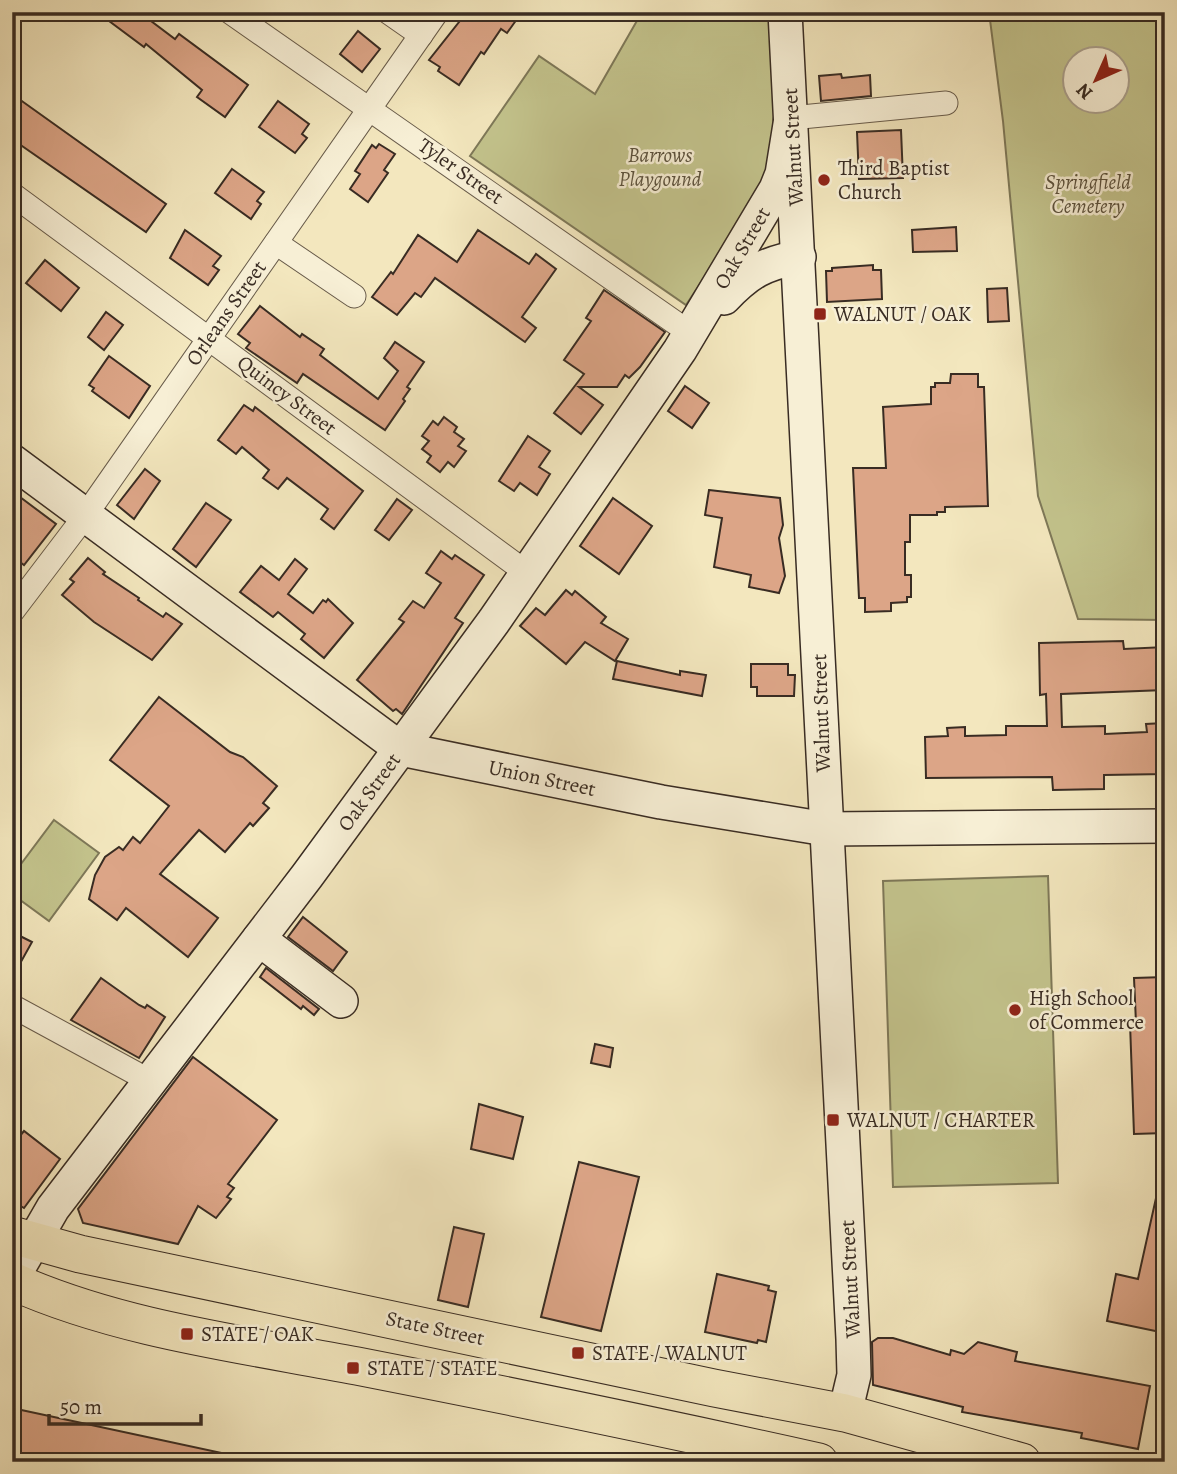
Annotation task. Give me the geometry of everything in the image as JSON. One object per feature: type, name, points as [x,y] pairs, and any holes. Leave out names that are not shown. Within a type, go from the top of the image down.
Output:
[{"type":"main road","name":"Walnut Street","points":[[785,12],[854,1363],[845,1413]]},
{"type":"main road","name":"Oak Street","points":[[12,1280],[22,1238],[53,1208],[401,749],[527,573],[690,333],[776,190],[782,174],[791,118]]},
{"type":"main road","name":"Oak Street","points":[[690,333],[748,274],[774,262],[799,257]]},
{"type":"main road","name":"Union Street","points":[[12,461],[401,749],[661,802],[826,829],[1165,826]]},
{"type":"main road","points":[[259,939],[341,1002]]},
{"type":"main road","name":"State Street","points":[[22,1238],[845,1413],[1021,1462]]},
{"type":"main road","points":[[12,1280],[108,1314],[206,1337],[443,1383],[820,1462],[845,1413]]},
{"type":"main road","points":[[443,1383],[451,1331]]},
{"type":"street","name":"Tyler Street","points":[[230,12],[372,108],[690,333]]},
{"type":"street","points":[[388,12],[421,35]]},
{"type":"street","name":"Orleans Street","points":[[12,612],[85,516],[437,12]]},
{"type":"street","points":[[791,118],[946,103]]},
{"type":"street","name":"Quincy Street","points":[[12,194],[527,573]]},
{"type":"street","points":[[276,243],[354,296]]},
{"type":"street","points":[[12,1006],[150,1082]]},
{"type":"green space","name":"Barrows Playgound","points":[[642,12],[769,12],[776,151],[766,185],[686,305],[470,156],[539,56],[595,94]]},
{"type":"green space","name":"Springfield Cemetery","points":[[989,12],[1165,12],[1165,620],[1078,619],[1038,496],[1003,121]]},
{"type":"green space","points":[[54,820],[99,853],[49,921],[12,894],[12,876]]},
{"type":"green space","points":[[1048,876],[1058,1183],[893,1187],[883,881]]},
{"type":"building","points":[[97,12],[139,12],[175,39],[179,34],[248,85],[225,117],[197,97],[202,90],[146,44],[144,47]]},
{"type":"building","points":[[467,12],[522,12],[507,33],[501,29],[484,54],[481,52],[459,85],[438,71],[440,67],[429,60]]},
{"type":"building","points":[[358,31],[380,49],[362,72],[340,54]]},
{"type":"building","points":[[841,74],[842,78],[870,75],[871,96],[821,101],[819,76]]},
{"type":"building","points":[[12,94],[166,204],[146,232],[12,139]]},
{"type":"building","points":[[278,101],[309,124],[302,134],[307,138],[295,153],[259,127]]},
{"type":"building","points":[[901,130],[903,178],[859,179],[857,132]]},
{"type":"building","points":[[379,144],[395,154],[384,170],[388,173],[368,202],[350,189],[360,174],[355,171],[372,145],[376,148]]},
{"type":"building","points":[[232,169],[264,192],[257,201],[261,204],[251,219],[215,193]]},
{"type":"building","points":[[956,227],[957,251],[913,252],[912,230]]},
{"type":"building","points":[[185,230],[221,256],[213,266],[219,270],[208,285],[170,258]]},
{"type":"building","points":[[478,230],[529,264],[536,254],[556,269],[522,317],[536,328],[525,342],[435,278],[421,297],[415,293],[397,315],[372,297],[391,272],[393,274],[418,235],[457,262]]},
{"type":"building","points":[[45,260],[79,288],[61,311],[26,283]]},
{"type":"building","points":[[873,265],[873,270],[881,270],[882,299],[827,302],[826,271],[832,271],[832,268]]},
{"type":"building","points":[[1007,288],[1009,321],[988,322],[987,289]]},
{"type":"building","points":[[604,290],[665,332],[640,367],[629,378],[625,375],[617,387],[579,387],[603,405],[581,434],[554,413],[584,374],[564,360],[591,321],[586,318]]},
{"type":"building","points":[[260,306],[300,337],[302,334],[324,349],[320,355],[378,399],[398,371],[384,358],[395,342],[424,362],[407,387],[410,389],[403,399],[405,401],[385,430],[303,374],[297,383],[246,348],[250,343],[238,334]]},
{"type":"building","points":[[106,312],[123,325],[104,350],[88,337]]},
{"type":"building","points":[[109,356],[150,386],[129,418],[92,391],[94,388],[89,385]]},
{"type":"building","points":[[951,374],[978,374],[978,387],[984,387],[988,506],[945,507],[945,512],[937,512],[937,515],[910,515],[910,542],[905,542],[905,575],[911,575],[911,597],[907,597],[907,602],[891,603],[891,611],[865,612],[865,598],[859,598],[853,468],[886,468],[883,407],[931,404],[931,387],[935,387],[935,383],[950,383]]},
{"type":"building","points":[[685,386],[709,403],[692,428],[668,411]]},
{"type":"building","points":[[244,405],[253,411],[255,407],[363,491],[334,529],[321,519],[328,509],[287,478],[278,489],[263,478],[269,470],[242,447],[236,454],[218,440]]},
{"type":"building","points":[[444,417],[457,427],[454,432],[464,439],[458,446],[466,451],[454,467],[448,462],[440,472],[427,462],[431,456],[422,449],[429,441],[422,436],[433,421],[438,425]]},
{"type":"building","points":[[528,436],[550,451],[539,467],[550,474],[537,495],[520,483],[514,491],[499,481]]},
{"type":"building","points":[[145,469],[160,481],[134,519],[117,505]]},
{"type":"building","points":[[709,490],[780,498],[783,525],[779,538],[785,576],[779,593],[749,587],[751,575],[714,567],[722,518],[705,515]]},
{"type":"building","points":[[12,491],[56,524],[24,565],[12,556]]},
{"type":"building","points":[[613,498],[652,526],[619,574],[580,546]]},
{"type":"building","points":[[397,499],[412,510],[389,540],[375,530]]},
{"type":"building","points":[[206,503],[231,520],[196,567],[173,549]]},
{"type":"building","points":[[441,551],[452,559],[455,555],[484,575],[455,618],[463,623],[402,714],[396,709],[393,711],[357,680],[404,622],[399,619],[413,601],[424,608],[441,583],[426,573]]},
{"type":"building","points":[[88,558],[105,572],[103,574],[139,598],[138,600],[163,617],[166,613],[182,624],[152,660],[94,622],[62,595],[74,582],[70,579]]},
{"type":"building","points":[[295,559],[307,569],[288,594],[313,613],[323,600],[326,602],[328,599],[353,623],[324,658],[301,639],[305,634],[278,612],[273,617],[240,592],[261,566],[279,580]]},
{"type":"building","points":[[566,590],[572,595],[575,591],[606,617],[601,623],[628,639],[615,661],[585,642],[566,664],[520,626],[536,608],[545,615]]},
{"type":"building","points":[[1123,641],[1124,649],[1165,647],[1165,690],[1061,694],[1062,727],[1105,726],[1105,734],[1147,732],[1146,724],[1164,723],[1165,774],[1104,775],[1104,789],[1053,790],[1052,777],[926,778],[925,737],[948,736],[947,728],[965,727],[965,736],[1006,735],[1006,726],[1047,726],[1046,694],[1040,695],[1039,643]]},
{"type":"building","points":[[617,661],[680,675],[680,671],[706,675],[702,696],[613,679]]},
{"type":"building","points":[[751,664],[788,664],[788,675],[795,675],[794,696],[757,696],[757,687],[751,687]]},
{"type":"building","points":[[159,697],[230,752],[243,757],[277,786],[263,803],[269,808],[253,826],[250,823],[225,852],[199,830],[160,874],[218,918],[188,957],[126,908],[117,920],[89,899],[95,875],[105,857],[119,847],[123,850],[133,837],[140,843],[169,806],[110,760]]},
{"type":"building","points":[[303,917],[347,952],[333,971],[288,937]]},
{"type":"building","points":[[16,934],[32,942],[12,978],[12,945]]},
{"type":"building","points":[[266,968],[319,1009],[314,1015],[303,1006],[301,1009],[260,977]]},
{"type":"building","points":[[1165,977],[1165,1133],[1134,1134],[1130,1023],[1136,1023],[1134,978]]},
{"type":"building","points":[[101,978],[139,1005],[145,1008],[147,1005],[165,1017],[139,1058],[71,1020]]},
{"type":"building","points":[[595,1044],[613,1048],[610,1067],[591,1063]]},
{"type":"building","points":[[193,1057],[277,1120],[228,1184],[234,1188],[227,1197],[231,1199],[216,1218],[198,1206],[178,1244],[83,1223],[78,1209]]},
{"type":"building","points":[[479,1104],[523,1117],[513,1159],[471,1149]]},
{"type":"building","points":[[12,1131],[19,1137],[24,1131],[60,1159],[24,1208],[12,1201]]},
{"type":"building","points":[[579,1162],[639,1177],[601,1331],[541,1317]]},
{"type":"building","points":[[1158,1189],[1165,1190],[1165,1333],[1107,1321],[1116,1274],[1138,1279]]},
{"type":"building","points":[[454,1227],[484,1234],[468,1307],[438,1300]]},
{"type":"building","points":[[717,1274],[769,1286],[768,1290],[776,1292],[766,1342],[758,1340],[757,1343],[705,1332]]},
{"type":"building","points":[[878,1338],[893,1338],[950,1355],[951,1350],[964,1354],[978,1342],[1017,1352],[1015,1361],[1150,1386],[1138,1449],[1081,1438],[1082,1433],[962,1412],[963,1407],[873,1385],[872,1342]]},
{"type":"building","points":[[12,1408],[231,1455],[230,1462],[12,1462]]},
{"type":"place","name":"Third Baptist Church","points":[[824,180]]},
{"type":"place","name":"WALNUT / OAK","points":[[820,314]]},
{"type":"place","name":"High School of Commerce","points":[[1015,1010]]},
{"type":"place","name":"WALNUT / CHARTER","points":[[833,1120]]},
{"type":"place","name":"STATE / OAK","points":[[187,1334]]},
{"type":"place","name":"STATE / WALNUT","points":[[578,1353]]},
{"type":"place","name":"STATE / STATE","points":[[353,1368]]}]
